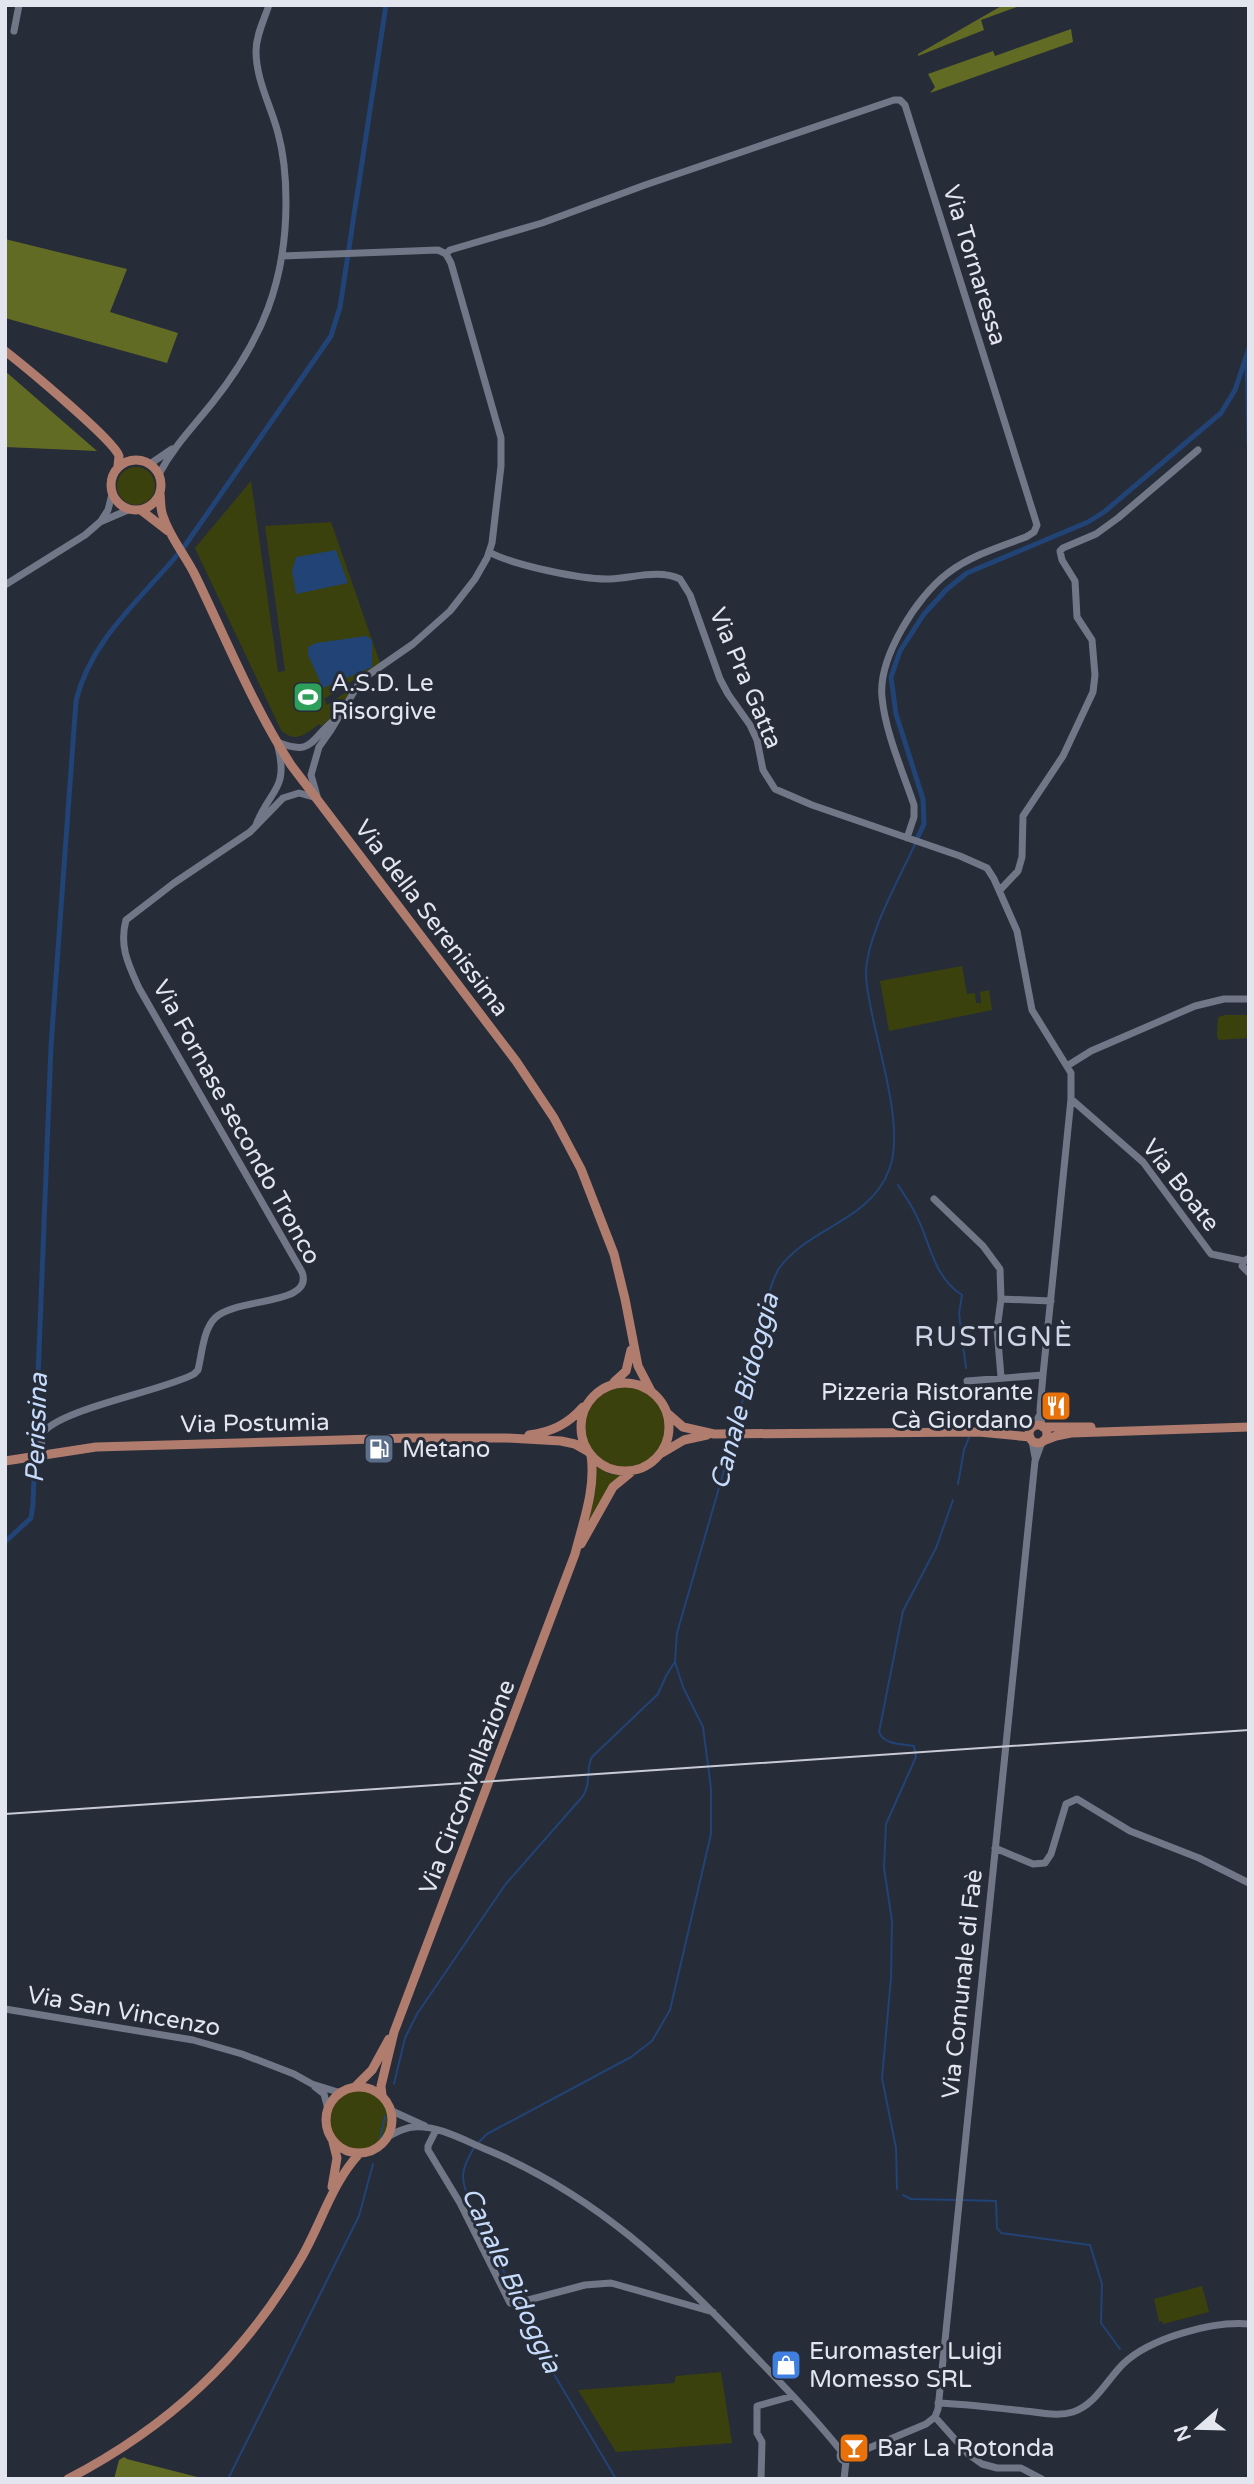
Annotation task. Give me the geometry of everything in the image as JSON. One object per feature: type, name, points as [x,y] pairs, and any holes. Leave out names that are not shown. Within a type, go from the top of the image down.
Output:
[{"type":"main road","points":[[5,351],[114,448],[150,464],[159,474],[161,481],[160,494],[150,507],[128,510],[116,501],[112,494],[111,480],[118,467],[119,456],[114,448]]},
{"type":"main road","points":[[118,467],[136,460]]},
{"type":"main road","name":"Via della Serenissima","points":[[160,494],[161,513],[195,574],[276,742],[516,1061],[554,1118],[580,1169],[614,1254],[631,1338]]},
{"type":"main road","name":"Via della Serenissima","points":[[142,510],[171,534]]},
{"type":"main road","points":[[631,1338],[629,1365],[622,1377],[590,1401],[583,1413],[582,1439],[590,1454],[612,1470],[633,1471],[645,1467],[684,1440],[714,1434]]},
{"type":"main road","points":[[631,1338],[639,1371],[667,1413],[670,1429],[668,1441],[661,1454]]},
{"type":"main road","points":[[608,1386],[632,1383],[651,1391]]},
{"type":"main road","name":"Via Postumia","points":[[506,1438],[539,1434],[560,1427],[573,1419],[590,1401]]},
{"type":"main road","points":[[667,1413],[683,1427],[714,1434],[735,1435],[973,1432],[1037,1434],[1249,1427]]},
{"type":"main road","name":"Via Postumia","points":[[5,1461],[96,1447],[152,1444],[506,1438],[561,1441],[575,1444],[590,1454]]},
{"type":"main road","name":"Via Circonvallazione","points":[[382,2095],[381,2086],[394,2032],[575,1554],[591,1492],[593,1472],[590,1454]]},
{"type":"main road","name":"Via Circonvallazione","points":[[575,1554],[613,1487],[633,1471]]},
{"type":"main road","name":"Via Circonvallazione","points":[[355,2087],[372,2070],[394,2032]]},
{"type":"main road","points":[[327,2205],[337,2158],[326,2125],[328,2109],[341,2093],[355,2087],[369,2088],[382,2095],[392,2111],[393,2124],[389,2136],[375,2150],[359,2154],[346,2151],[332,2140]]},
{"type":"main road","points":[[68,2479],[151,2429],[239,2349],[266,2314],[300,2261],[342,2175],[359,2154]]},
{"type":"street","points":[[14,31],[19,5]]},
{"type":"street","points":[[159,474],[173,449],[235,372],[262,327],[276,285],[282,256],[286,202],[282,152],[258,69],[256,51],[258,35],[269,5]]},
{"type":"street","name":"Via Tornaressa","points":[[446,254],[450,250],[542,223],[894,100],[900,100],[905,105],[1037,525],[1034,532],[1026,537],[966,561],[946,574],[926,595],[887,657],[882,677],[885,715],[914,805],[909,839]]},
{"type":"street","points":[[282,256],[438,250],[446,254],[452,263],[501,439],[502,466],[489,552],[475,579],[450,611],[413,643],[361,680],[319,747],[311,775],[317,799]]},
{"type":"street","points":[[150,464],[173,449]]},
{"type":"street","points":[[1000,890],[1018,871],[1022,857],[1023,816],[1063,756],[1093,692],[1095,675],[1092,640],[1075,613],[1075,581],[1062,560],[1060,551],[1096,534],[1118,519],[1198,450]]},
{"type":"street","points":[[5,586],[85,535],[100,522],[108,510],[112,494]]},
{"type":"street","points":[[100,522],[128,510]]},
{"type":"street","name":"Via Pra Gatta","points":[[489,552],[502,559],[588,577],[614,579],[664,575],[680,579],[690,595],[728,694],[750,725],[768,780],[775,789],[960,856],[986,868],[1000,890],[1021,946],[1025,984],[1032,1010],[1071,1073],[1071,1099],[1037,1434]]},
{"type":"street","points":[[276,742],[302,749],[312,744],[337,719]]},
{"type":"street","name":"Via Fornase secondo Tronco","points":[[41,1456],[42,1434],[52,1424],[194,1374],[198,1370],[211,1323],[224,1311],[257,1301],[284,1298],[304,1285],[302,1272],[139,988],[122,944],[126,920],[255,826],[279,787],[282,765],[276,742]]},
{"type":"street","name":"Via Fornase secondo Tronco","points":[[255,826],[264,820],[278,801],[288,795],[299,793],[317,799]]},
{"type":"street","points":[[1068,1066],[1100,1047],[1195,1006],[1224,999],[1249,999]]},
{"type":"street","name":"Via Boate","points":[[1071,1099],[1143,1162],[1204,1247],[1212,1254],[1245,1261]]},
{"type":"street","points":[[934,1199],[983,1245],[998,1263],[1001,1272],[997,1328],[1001,1377]]},
{"type":"street","points":[[1245,1261],[1244,1271],[1249,1273]]},
{"type":"street","points":[[1000,1299],[1051,1301]]},
{"type":"street","points":[[967,1381],[1042,1375]]},
{"type":"street","name":"Via Comunale di Faè","points":[[935,2417],[1037,1434]]},
{"type":"street","points":[[995,1848],[1033,1864],[1045,1863],[1051,1854],[1066,1804],[1076,1799],[1130,1831],[1199,1858],[1249,1883]]},
{"type":"street","name":"Via San Vincenzo","points":[[5,2009],[193,2040],[242,2054],[294,2074],[312,2084],[341,2093]]},
{"type":"street","points":[[312,2084],[324,2095],[328,2109]]},
{"type":"street","points":[[392,2111],[480,2147],[556,2185],[604,2216],[655,2255],[793,2396],[842,2452],[841,2459],[926,2424],[935,2417],[968,2454],[982,2464],[997,2468],[1021,2468],[1042,2479]]},
{"type":"street","points":[[389,2136],[413,2127],[432,2129]]},
{"type":"street","points":[[432,2129],[428,2150],[460,2203],[508,2300],[513,2304],[585,2285],[611,2283],[713,2312]]},
{"type":"street","points":[[938,2403],[1063,2414],[1075,2411],[1089,2403],[1123,2364],[1153,2344],[1223,2325],[1249,2325]]},
{"type":"street","points":[[761,2479],[762,2442],[757,2433],[757,2406],[793,2396]]},
{"type":"street","points":[[844,2479],[848,2458]]},
{"type":"green space","points":[[1003,5],[1022,5],[981,20],[984,30],[918,56],[918,54]]},
{"type":"green space","points":[[1071,29],[1073,42],[930,93],[935,87],[928,74],[993,51],[995,56]]},
{"type":"green space","points":[[5,239],[127,269],[110,312],[178,333],[167,363],[5,318]]},
{"type":"green space","points":[[5,371],[97,451],[5,447]]},
{"type":"green space","points":[[136,467],[150,472],[155,486],[150,500],[136,505],[122,500],[117,486],[122,472]]},
{"type":"green space","points":[[251,481],[278,672],[285,671],[265,526],[331,522],[380,663],[324,699],[327,705],[355,686],[331,718],[321,726],[319,724],[296,737],[281,730],[195,548]]},
{"type":"green space","points":[[962,966],[967,994],[975,993],[976,1003],[981,1003],[980,992],[989,990],[992,1010],[889,1031],[880,981]]},
{"type":"green space","points":[[1249,1015],[1249,1038],[1219,1040],[1218,1017]]},
{"type":"green space","points":[[625,1387],[640,1390],[653,1399],[662,1412],[665,1427],[662,1442],[653,1455],[640,1464],[625,1467],[610,1464],[597,1455],[588,1442],[585,1427],[588,1412],[597,1399],[610,1390]]},
{"type":"green space","points":[[595,1465],[609,1474],[620,1475],[612,1484],[582,1537]]},
{"type":"green space","points":[[359,2089],[381,2098],[390,2120],[381,2142],[359,2151],[337,2142],[328,2120],[337,2098]]},
{"type":"green space","points":[[1202,2286],[1209,2312],[1163,2324],[1162,2321],[1159,2322],[1154,2299]]},
{"type":"green space","points":[[721,2372],[732,2443],[616,2452],[578,2390],[674,2383],[676,2376]]},
{"type":"green space","points":[[124,2457],[205,2479],[114,2479],[119,2460]]},
{"type":"water","points":[[336,550],[348,583],[296,594],[292,571],[296,557]]},
{"type":"water","points":[[366,636],[372,640],[372,667],[323,688],[308,655],[308,647],[316,643]]},
{"type":"waterway","points":[[184,547],[331,336],[340,307],[386,5]]},
{"type":"waterway","name":"Canale Bidoggia","points":[[916,841],[924,824],[923,799],[896,714],[891,677],[900,651],[924,614],[947,589],[967,573],[1088,522],[1104,512],[1221,413],[1235,390],[1249,348]]},
{"type":"waterway","points":[[1247,360],[1249,444]]},
{"type":"waterway","name":"Perissina","points":[[5,1542],[31,1518],[33,1504],[51,1046],[76,701],[92,659],[104,640],[178,554]]},
{"type":"waterway","name":"Canale Bidoggia","points":[[735,1431],[771,1287],[779,1269],[807,1242],[854,1213],[868,1201],[889,1170],[894,1150],[894,1127],[886,1074],[869,997],[867,961],[877,926],[916,842]]},
{"type":"waterway","points":[[898,1185],[916,1215],[939,1270],[962,1295],[959,1314],[966,1368]]},
{"type":"waterway","points":[[970,1421],[970,1429]]},
{"type":"waterway","points":[[958,1484],[964,1450],[970,1435]]},
{"type":"waterway","name":"Canale Bidoggia","points":[[479,2142],[487,2134],[631,2057],[652,2041],[670,2010],[711,1834],[711,1788],[703,1727],[683,1687],[675,1662],[677,1633],[734,1436]]},
{"type":"waterway","points":[[897,2189],[896,2148],[882,2078],[891,1978],[892,1921],[884,1868],[886,1824],[916,1757],[914,1746],[889,1742],[879,1732],[903,1611],[936,1548],[953,1500]]},
{"type":"waterway","points":[[394,2084],[405,2038],[417,2014],[505,1885],[583,1796],[592,1757],[658,1694],[674,1663]]},
{"type":"waterway","points":[[380,2138],[385,2116]]},
{"type":"waterway","name":"Canale Bidoggia","points":[[475,2146],[464,2169],[465,2188],[519,2301]]},
{"type":"waterway","points":[[228,2479],[359,2216],[373,2164]]},
{"type":"waterway","points":[[903,2195],[911,2199],[956,2200]]},
{"type":"waterway","points":[[962,2200],[996,2201],[997,2228],[1001,2233],[1090,2245],[1102,2284],[1101,2323],[1120,2349]]},
{"type":"waterway","name":"Canale Bidoggia","points":[[521,2306],[535,2342],[616,2479]]},
{"type":"railway","points":[[5,1814],[1249,1730]]},
{"type":"place","name":"A.S.D. Le Risorgive","points":[[308,697]]},
{"type":"place","name":"Pizzeria Ristorante Cà Giordano","points":[[1056,1406]]},
{"type":"place","name":"Metano","points":[[379,1449]]},
{"type":"place","name":"Euromaster Luigi Momesso SRL","points":[[786,2365]]},
{"type":"place","name":"Bar La Rotonda","points":[[854,2448]]},
{"type":"district","name":"RUSTIGNÈ","points":[[994,1336]]}]
